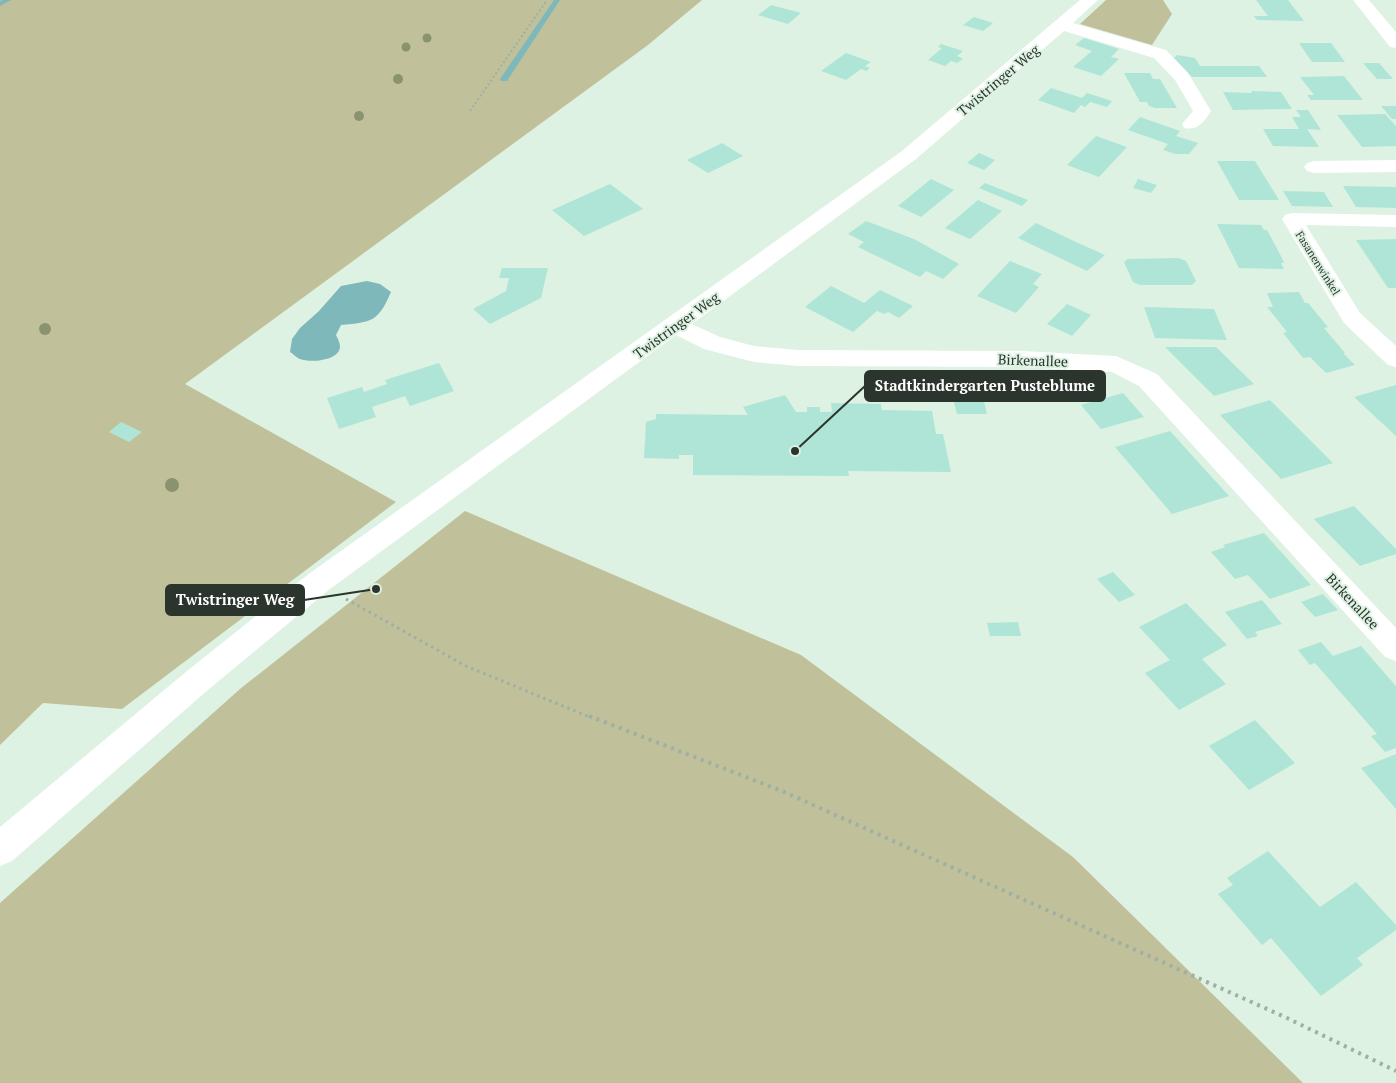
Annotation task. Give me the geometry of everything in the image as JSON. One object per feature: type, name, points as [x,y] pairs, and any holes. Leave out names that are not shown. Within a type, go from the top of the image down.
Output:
[{"type":"street","name":"Twistringer Weg","points":[[0,849],[198,680],[320,581],[909,155],[1090,0]]},
{"type":"street","points":[[1361,0],[1396,44]]},
{"type":"street","points":[[1063,24],[1160,54],[1182,77],[1202,111],[1191,124]]},
{"type":"street","points":[[1314,167],[1396,166]]},
{"type":"street","name":"Fasanenwinkel","points":[[1396,221],[1292,219],[1352,318],[1396,359]]},
{"type":"street","name":"Birkenallee","points":[[675,325],[712,343],[754,354],[789,357],[1022,359],[1116,364],[1148,380],[1396,648]]},
{"type":"path","points":[[470,111],[546,0]]},
{"type":"path","points":[[320,581],[338,595],[466,666],[620,729],[782,791],[1287,1018],[1396,1071]]},
{"type":"green space","points":[[0,0],[702,0],[648,45],[185,384],[396,502],[122,709],[43,703],[0,745]]},
{"type":"green space","points":[[1106,0],[1163,0],[1172,14],[1152,45],[1080,24]]},
{"type":"green space","points":[[465,511],[801,655],[1073,857],[1303,1083],[0,1083],[0,903],[240,689]]},
{"type":"water","points":[[367,281],[380,284],[391,292],[378,315],[373,319],[360,323],[341,325],[336,335],[340,347],[335,355],[323,360],[310,361],[300,359],[290,352],[292,339],[300,328],[319,311],[341,286]]},
{"type":"building","points":[[1256,0],[1288,0],[1304,21],[1257,20],[1254,16],[1268,16]]},
{"type":"building","points":[[771,5],[801,13],[788,24],[758,15]]},
{"type":"building","points":[[974,17],[993,23],[983,31],[963,25]]},
{"type":"building","points":[[1084,38],[1119,49],[1111,57],[1119,59],[1101,76],[1073,67],[1092,51],[1075,45]]},
{"type":"building","points":[[1299,43],[1331,43],[1345,62],[1312,62]]},
{"type":"building","points":[[941,44],[963,51],[957,56],[963,59],[957,63],[951,61],[945,66],[928,60],[942,48],[938,47]]},
{"type":"building","points":[[846,53],[871,62],[865,66],[870,68],[866,71],[861,69],[846,80],[821,71]]},
{"type":"building","points":[[1177,55],[1195,58],[1200,66],[1259,66],[1267,77],[1192,77],[1174,58]]},
{"type":"building","points":[[1363,63],[1379,63],[1393,79],[1377,79]]},
{"type":"building","points":[[1124,73],[1150,73],[1153,79],[1160,79],[1177,108],[1155,108],[1149,106],[1147,102],[1140,102]]},
{"type":"building","points":[[1344,76],[1363,100],[1311,100],[1307,95],[1314,95],[1300,77]]},
{"type":"building","points":[[1051,88],[1082,98],[1087,93],[1112,101],[1107,107],[1090,102],[1085,107],[1081,105],[1074,113],[1038,100]]},
{"type":"building","points":[[1251,91],[1281,92],[1292,109],[1233,110],[1223,92],[1252,93]]},
{"type":"building","points":[[1381,106],[1396,106],[1396,119],[1392,119]]},
{"type":"building","points":[[1296,110],[1308,110],[1321,130],[1307,129],[1319,147],[1273,146],[1263,129],[1299,129],[1292,117],[1301,117]]},
{"type":"building","points":[[1385,114],[1396,126],[1396,146],[1362,147],[1337,115]]},
{"type":"building","points":[[1140,117],[1180,131],[1176,136],[1198,143],[1189,154],[1175,154],[1163,150],[1168,144],[1128,130]]},
{"type":"building","points":[[1096,136],[1127,147],[1099,177],[1067,165]]},
{"type":"building","points":[[722,143],[743,156],[708,173],[687,160]]},
{"type":"building","points":[[979,153],[995,160],[984,170],[967,163]]},
{"type":"building","points":[[1217,161],[1255,161],[1279,200],[1239,200]]},
{"type":"building","points":[[931,179],[954,190],[921,217],[898,206]]},
{"type":"building","points":[[1138,179],[1157,185],[1151,193],[1133,188]]},
{"type":"building","points":[[985,183],[1028,200],[1022,206],[979,188]]},
{"type":"building","points":[[610,184],[643,209],[584,236],[552,210]]},
{"type":"building","points":[[1343,186],[1396,187],[1396,208],[1356,207]]},
{"type":"building","points":[[1283,191],[1324,192],[1333,207],[1292,206]]},
{"type":"building","points":[[978,200],[1002,211],[970,239],[945,228]]},
{"type":"building","points":[[866,221],[914,239],[959,264],[943,279],[926,271],[920,277],[858,247],[864,242],[848,234]]},
{"type":"building","points":[[1036,223],[1105,255],[1087,271],[1018,238]]},
{"type":"building","points":[[1217,224],[1261,225],[1264,230],[1267,230],[1282,258],[1284,263],[1281,263],[1284,269],[1239,268]]},
{"type":"building","points":[[1396,239],[1396,288],[1388,288],[1356,240]]},
{"type":"building","points":[[1178,258],[1186,261],[1196,281],[1192,285],[1140,285],[1133,282],[1124,262],[1128,259]]},
{"type":"building","points":[[1010,261],[1042,274],[1033,284],[1039,287],[1016,313],[977,296]]},
{"type":"building","points":[[502,268],[548,268],[541,298],[490,324],[473,309],[506,291],[509,278],[499,278]]},
{"type":"building","points":[[831,286],[864,303],[880,290],[913,306],[899,318],[888,312],[884,314],[877,311],[853,332],[805,307]]},
{"type":"building","points":[[1299,292],[1305,303],[1308,303],[1328,327],[1324,328],[1345,353],[1343,353],[1355,365],[1326,373],[1310,357],[1303,358],[1283,333],[1287,332],[1267,307],[1273,307],[1267,293]]},
{"type":"building","points":[[1067,304],[1091,315],[1072,336],[1047,324]]},
{"type":"building","points":[[1144,307],[1214,309],[1227,340],[1155,338]]},
{"type":"building","points":[[1165,347],[1216,347],[1254,384],[1214,396]]},
{"type":"building","points":[[439,363],[454,391],[410,406],[405,396],[372,407],[376,417],[339,429],[327,398],[362,387],[364,392],[387,384],[385,380]]},
{"type":"building","points":[[1396,385],[1396,436],[1354,397]]},
{"type":"building","points":[[1123,393],[1144,417],[1101,429],[1081,405]]},
{"type":"building","points":[[785,395],[796,412],[807,412],[807,407],[820,407],[820,412],[832,412],[831,403],[881,404],[882,410],[932,411],[936,434],[943,434],[951,472],[848,471],[849,476],[693,475],[693,455],[679,455],[679,459],[644,458],[646,422],[656,419],[656,414],[748,415],[743,407]]},
{"type":"building","points":[[1270,400],[1333,463],[1281,479],[1220,415]]},
{"type":"building","points":[[954,402],[984,402],[987,414],[957,414]]},
{"type":"building","points":[[121,422],[142,432],[129,442],[109,432]]},
{"type":"building","points":[[1170,431],[1229,496],[1172,514],[1115,447]]},
{"type":"building","points":[[1354,506],[1396,549],[1396,554],[1360,566],[1314,519]]},
{"type":"building","points":[[1264,533],[1311,585],[1270,599],[1248,575],[1235,579],[1211,552],[1225,547],[1223,545]]},
{"type":"building","points":[[1113,572],[1135,595],[1119,602],[1097,579]]},
{"type":"building","points":[[1323,594],[1338,610],[1315,617],[1301,602]]},
{"type":"building","points":[[1262,600],[1282,624],[1255,632],[1258,636],[1247,639],[1225,612]]},
{"type":"building","points":[[1186,603],[1227,645],[1202,659],[1226,684],[1179,710],[1145,673],[1170,660],[1139,627]]},
{"type":"building","points":[[1018,622],[1021,636],[990,636],[987,623]]},
{"type":"building","points":[[1321,642],[1333,656],[1361,646],[1396,686],[1396,748],[1385,752],[1371,736],[1377,734],[1315,663],[1310,665],[1298,650]]},
{"type":"building","points":[[1255,720],[1295,763],[1249,790],[1209,746]]},
{"type":"building","points":[[1396,754],[1396,809],[1361,768]]},
{"type":"building","points":[[1268,851],[1320,907],[1356,882],[1396,925],[1396,930],[1357,958],[1363,965],[1321,996],[1271,938],[1262,945],[1218,894],[1233,885],[1227,878]]},
{"type":"waterway","points":[[0,4],[8,0]]},
{"type":"waterway","points":[[504,79],[557,0]]},
{"type":"place","name":"Stadtkindergarten Pusteblume","points":[[795,451]]},
{"type":"place","name":"Twistringer Weg","points":[[376,589]]}]
